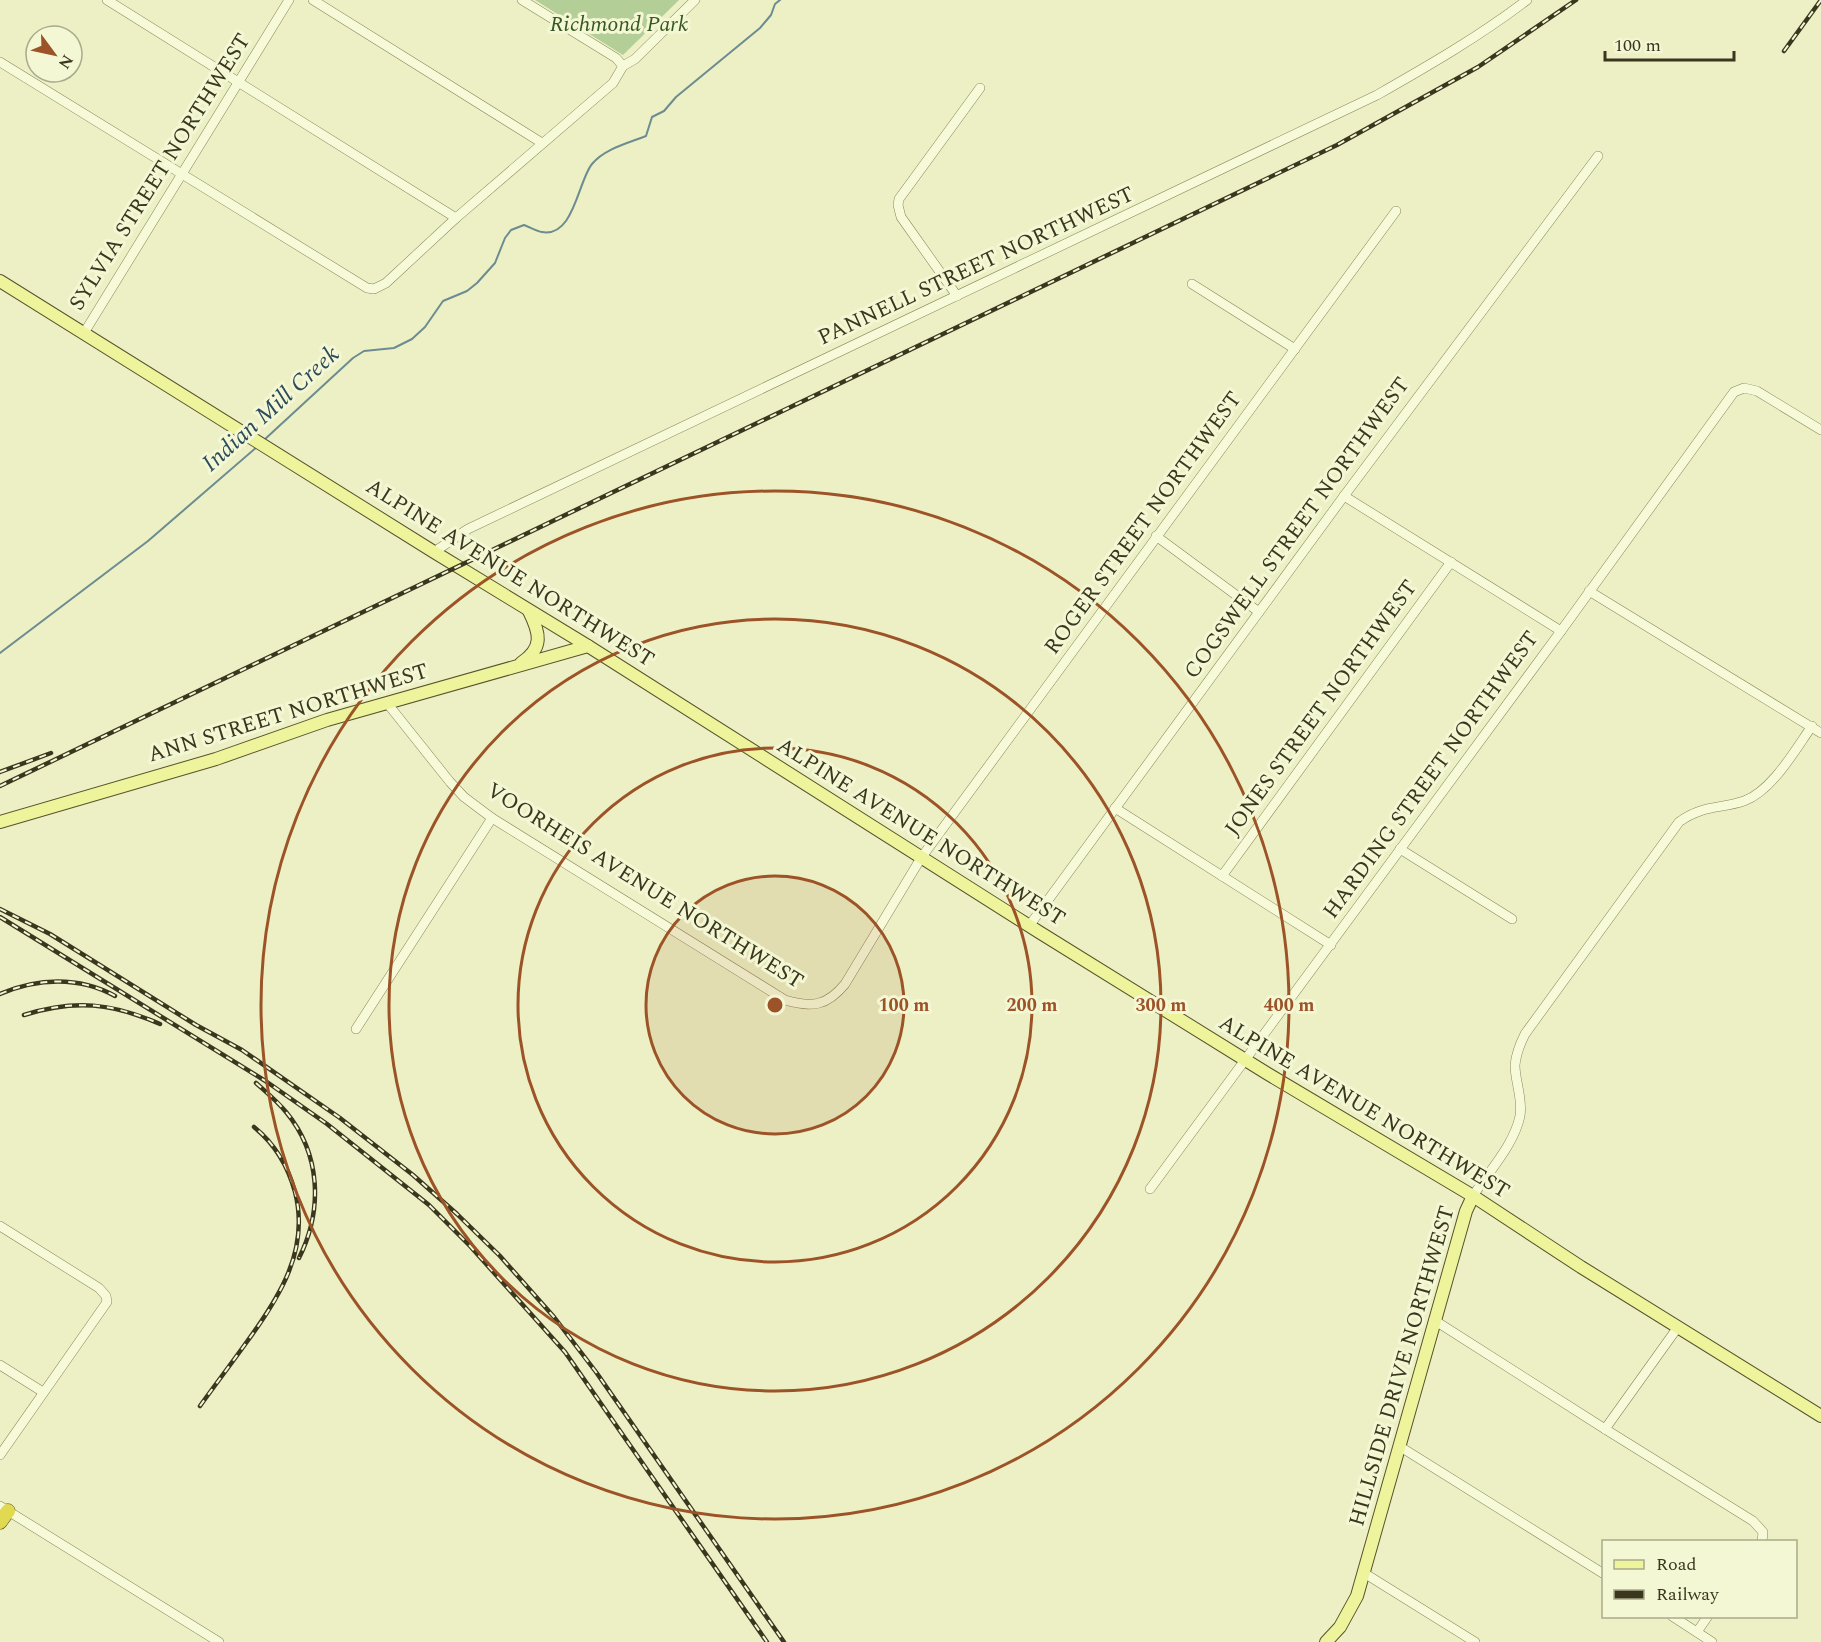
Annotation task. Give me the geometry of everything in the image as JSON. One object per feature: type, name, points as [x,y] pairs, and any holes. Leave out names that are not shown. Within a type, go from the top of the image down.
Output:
[{"type":"main road","name":"ALPINE AVENUE NORTHWEST","points":[[0,281],[588,646],[1029,926],[1473,1196],[1581,1267],[1821,1416]]},
{"type":"main road","points":[[514,667],[530,657],[538,644],[538,630],[528,610]]},
{"type":"main road","name":"ANN STREET NORTHWEST","points":[[0,822],[216,759],[291,732],[387,703],[588,646]]},
{"type":"main road","name":"HILLSIDE DRIVE NORTHWEST","points":[[1326,1642],[1347,1616],[1357,1596],[1434,1320],[1466,1211],[1473,1196]]},
{"type":"street","points":[[108,0],[456,218]]},
{"type":"street","name":"SYLVIA STREET NORTHWEST","points":[[84,333],[289,0]]},
{"type":"street","points":[[313,0],[542,143]]},
{"type":"street","points":[[522,0],[616,58],[623,66]]},
{"type":"street","points":[[0,62],[367,288],[374,289],[386,283],[456,218],[613,83],[623,66],[635,59],[695,0]]},
{"type":"street","name":"PANNELL STREET NORTHWEST","points":[[434,552],[468,529],[1377,95],[1431,64],[1527,0]]},
{"type":"street","points":[[957,296],[901,217],[897,205],[899,199],[980,88]]},
{"type":"street","name":"COGSWELL STREET NORTHWEST","points":[[1029,926],[1344,496],[1598,156]]},
{"type":"street","name":"ROGER STREET NORTHWEST","points":[[921,858],[1396,211]]},
{"type":"street","points":[[1192,284],[1295,349]]},
{"type":"street","name":"HARDING STREET NORTHWEST","points":[[1150,1189],[1734,392],[1744,388],[1757,391],[1821,430]]},
{"type":"street","points":[[1344,496],[1561,631]]},
{"type":"street","points":[[1156,536],[1259,612]]},
{"type":"street","name":"JONES STREET NORTHWEST","points":[[1222,876],[1451,562]]},
{"type":"street","points":[[1589,591],[1821,733]]},
{"type":"street","name":"VOORHEIS AVENUE NORTHWEST","points":[[387,703],[450,782],[464,797],[492,818],[785,1000],[803,1005],[819,1003],[834,997],[845,984],[921,858]]},
{"type":"street","name":"HILLSIDE DRIVE NORTHWEST","points":[[1473,1196],[1517,1127],[1521,1099],[1515,1067],[1521,1042],[1610,915],[1679,822],[1704,808],[1741,802],[1752,797],[1773,778],[1812,726]]},
{"type":"street","points":[[1114,808],[1330,945]]},
{"type":"street","points":[[356,1029],[492,818]]},
{"type":"street","points":[[1400,849],[1512,920]]},
{"type":"street","points":[[0,1226],[99,1288],[106,1296],[105,1306],[0,1455]]},
{"type":"street","points":[[1434,1320],[1753,1521],[1763,1532],[1762,1540]]},
{"type":"street","points":[[1605,1429],[1678,1327]]},
{"type":"street","points":[[0,1365],[43,1392]]},
{"type":"street","points":[[1400,1446],[1602,1573]]},
{"type":"street","points":[[3,1513],[219,1642]]},
{"type":"street","points":[[1364,1573],[1475,1642]]},
{"type":"street","points":[[1674,1618],[1712,1642]]},
{"type":"street","points":[[1697,1632],[1707,1618]]},
{"type":"green space","name":"Richmond Park","points":[[535,0],[679,0],[623,55]]},
{"type":"waterway","name":"Indian Mill Creek","points":[[264,440],[353,358],[364,351],[394,348],[412,339],[425,327],[443,301],[467,291],[477,283],[495,263],[505,238],[511,230],[524,225],[542,232],[553,231],[561,226],[574,207],[592,164],[603,154],[646,136],[652,117],[664,111],[676,97],[760,28],[780,0]]},
{"type":"waterway","name":"Indian Mill Creek","points":[[0,653],[148,541],[258,446]]},
{"type":"railway","points":[[0,786],[1337,145],[1478,67],[1576,0]]},
{"type":"railway","points":[[1784,51],[1821,0]]},
{"type":"railway","points":[[0,772],[51,753]]},
{"type":"railway","points":[[0,909],[50,934],[196,1025],[242,1050],[340,1118],[413,1175],[457,1214],[500,1256],[554,1317],[596,1372],[784,1642]]},
{"type":"railway","points":[[0,917],[267,1082],[327,1124],[429,1205],[470,1246],[565,1352],[767,1642]]},
{"type":"railway","points":[[0,994],[29,985],[58,981],[87,985],[115,996]]},
{"type":"railway","points":[[24,1015],[60,1007],[93,1006],[126,1011],[160,1024]]},
{"type":"railway","points":[[256,1083],[283,1108],[298,1128],[312,1164],[315,1202],[307,1240],[299,1258]]},
{"type":"railway","points":[[200,1406],[270,1309],[295,1253],[299,1213],[292,1182],[274,1148],[254,1127]]}]
